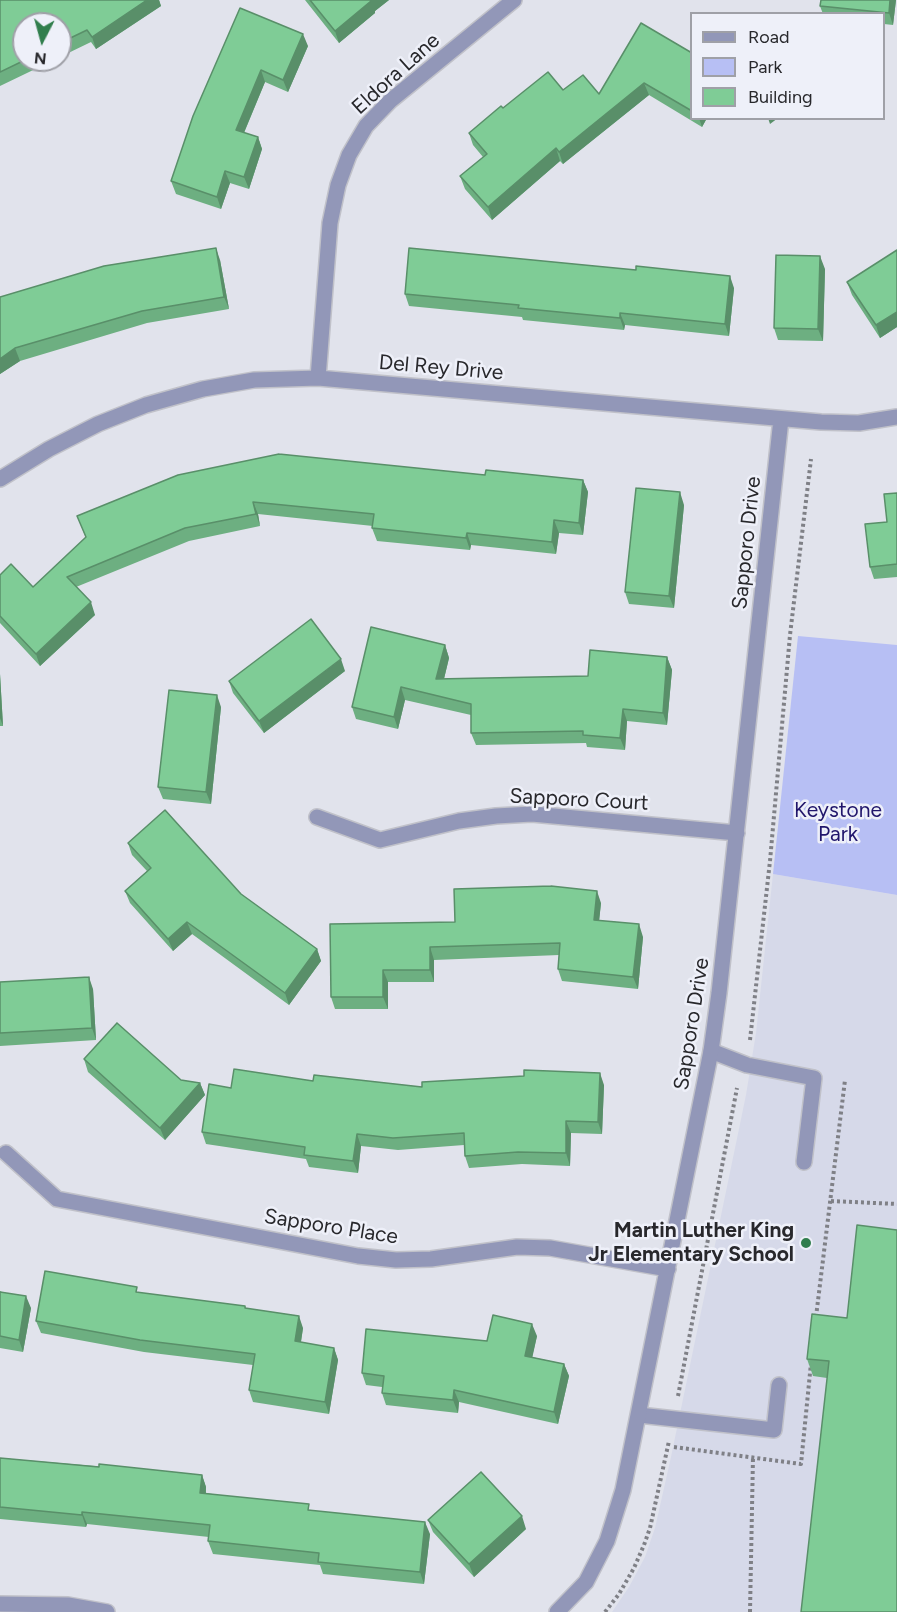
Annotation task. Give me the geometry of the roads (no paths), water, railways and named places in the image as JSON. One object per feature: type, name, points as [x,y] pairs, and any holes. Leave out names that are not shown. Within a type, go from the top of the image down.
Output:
[{"type":"street","name":"Eldora Lane","points":[[318,378],[330,223],[338,185],[349,156],[366,126],[390,101],[514,0]]},
{"type":"street","name":"Del Rey Drive","points":[[0,479],[49,449],[98,424],[146,405],[203,389],[254,380],[318,378],[781,419],[859,423],[897,417]]},
{"type":"street","name":"Sapporo Drive","points":[[557,1612],[586,1582],[607,1541],[623,1490],[711,1052],[781,419]]},
{"type":"street","name":"Sapporo Court","points":[[317,817],[380,840],[459,821],[532,814],[737,833]]},
{"type":"street","points":[[711,1052],[747,1065],[814,1077],[804,1162]]},
{"type":"street","name":"Sapporo Place","points":[[6,1153],[57,1199],[358,1256],[396,1260],[431,1259],[518,1247],[550,1248],[668,1269]]},
{"type":"street","points":[[639,1415],[774,1430],[780,1385]]},
{"type":"street","points":[[0,1604],[68,1605],[107,1612]]},
{"type":"place","name":"Martin Luther King Jr Elementary School","points":[[806,1243]]},
{"type":"park label","name":"Keystone Park","points":[[838,823]]}]
